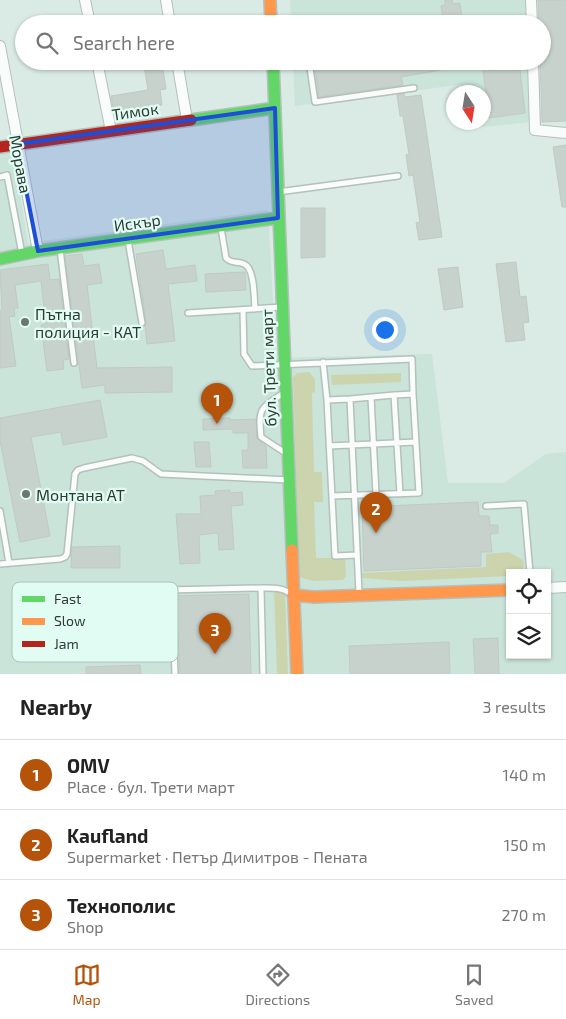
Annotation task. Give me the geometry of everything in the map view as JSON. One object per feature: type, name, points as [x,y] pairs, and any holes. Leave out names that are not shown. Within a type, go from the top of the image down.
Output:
[{"type":"street","points":[[85,0],[88,15]]},
{"type":"street","points":[[166,0],[168,15]]},
{"type":"street","points":[[270,0],[271,15]]},
{"type":"street","points":[[532,0],[532,15]]},
{"type":"street","name":"Морава","points":[[0,52],[38,251]]},
{"type":"street","points":[[99,70],[111,131]]},
{"type":"street","points":[[179,70],[187,120]]},
{"type":"street","name":"бул. Трети март","points":[[273,70],[297,674]]},
{"type":"street","points":[[533,70],[535,130],[566,133]]},
{"type":"street","name":"Тимок","points":[[0,146],[275,108]]},
{"type":"street","name":"Искър","points":[[0,259],[38,251],[278,218]]},
{"type":"street","points":[[551,588],[566,587]]},
{"type":"street","points":[[293,595],[314,597],[506,590]]},
{"type":"lane","points":[[310,70],[315,102],[414,88]]},
{"type":"lane","points":[[0,177],[6,176],[22,254]]},
{"type":"lane","points":[[278,192],[398,176]]},
{"type":"lane","points":[[221,226],[226,258],[231,262],[248,266],[252,273],[255,309]]},
{"type":"lane","points":[[128,240],[142,323]]},
{"type":"lane","points":[[60,248],[74,363]]},
{"type":"lane","points":[[188,313],[282,307]]},
{"type":"lane","points":[[243,310],[244,354],[252,366],[412,358],[419,493],[332,496]]},
{"type":"lane","points":[[323,362],[327,400],[335,556],[357,555]]},
{"type":"lane","points":[[285,392],[263,406],[259,415],[261,438],[288,454]]},
{"type":"lane","points":[[327,400],[413,394]]},
{"type":"lane","points":[[394,395],[400,494]]},
{"type":"lane","points":[[371,397],[376,494]]},
{"type":"lane","points":[[350,399],[359,595]]},
{"type":"lane","points":[[329,446],[416,442]]},
{"type":"lane","points":[[0,564],[65,557],[67,554],[75,474],[78,470],[84,468],[132,458],[143,461],[161,474],[289,480]]},
{"type":"lane","points":[[486,506],[524,504],[530,569]]},
{"type":"lane","points":[[0,512],[9,563]]},
{"type":"lane","points":[[261,588],[263,674]]},
{"type":"lane","points":[[178,590],[285,589],[293,595]]},
{"type":"highlighted area","points":[[275,108],[278,218],[38,251],[17,144]]},
{"type":"shaded area","points":[[290,0],[528,0],[528,15],[291,15]]},
{"type":"shaded area","points":[[293,70],[529,70],[531,122],[491,126],[491,85],[466,84],[446,85],[446,87],[295,106]]},
{"type":"shaded area","points":[[13,150],[28,243],[268,210],[276,358],[432,354],[448,483],[504,483],[546,454],[566,452],[566,674],[0,674],[0,152]]},
{"type":"green space","points":[[309,372],[315,379],[315,392],[312,393],[314,472],[322,472],[323,502],[314,502],[316,558],[342,558],[345,560],[346,576],[343,580],[313,581],[299,577],[293,378],[297,373]]},
{"type":"green space","points":[[401,373],[401,382],[332,385],[331,375]]},
{"type":"green space","points":[[509,552],[523,560],[524,565],[522,569],[506,569],[506,576],[402,581],[362,578],[362,573],[486,567],[486,554]]},
{"type":"green space","points":[[274,589],[279,589],[285,594],[288,674],[277,674]]},
{"type":"building","points":[[445,0],[452,0],[453,4],[460,3],[462,15],[442,15],[441,6],[445,5]]},
{"type":"building","points":[[538,0],[566,0],[566,121],[542,122],[540,70],[551,70],[551,15],[539,15]]},
{"type":"building","points":[[145,70],[163,70],[166,89],[160,90],[162,105],[114,113],[111,96],[148,90]]},
{"type":"building","points":[[315,70],[441,70],[401,77],[403,85],[319,97]]},
{"type":"building","points":[[483,70],[520,70],[525,113],[491,118],[491,85],[485,85]]},
{"type":"building","points":[[404,94],[405,97],[421,95],[442,237],[419,240],[416,223],[420,222],[413,175],[409,176],[406,155],[409,154],[403,116],[400,116],[397,95]]},
{"type":"building","points":[[566,145],[566,207],[562,207],[553,147]]},
{"type":"building","points":[[301,208],[325,208],[325,257],[301,258]]},
{"type":"building","points":[[163,250],[166,269],[195,265],[197,281],[168,284],[175,341],[147,344],[146,322],[136,254]]},
{"type":"building","points":[[82,254],[84,266],[99,264],[102,283],[87,285],[97,368],[172,367],[172,392],[105,393],[105,385],[82,388],[65,256]]},
{"type":"building","points":[[516,262],[520,297],[526,296],[529,322],[523,323],[525,340],[506,342],[496,264]]},
{"type":"building","points":[[48,264],[50,280],[59,279],[69,359],[63,360],[64,369],[47,371],[41,325],[46,324],[41,281],[15,285],[18,308],[14,308],[15,316],[9,317],[16,366],[0,368],[0,311],[2,310],[0,270]]},
{"type":"building","points":[[458,267],[463,307],[444,310],[438,269]]},
{"type":"building","points":[[245,272],[246,290],[206,292],[205,274]]},
{"type":"building","points":[[100,400],[107,437],[63,445],[61,432],[31,437],[50,536],[20,542],[0,441],[0,418]]},
{"type":"building","points":[[230,418],[230,420],[256,419],[257,439],[266,446],[267,468],[243,468],[242,450],[248,450],[248,433],[233,433],[233,429],[203,430],[203,419]]},
{"type":"building","points":[[194,442],[209,442],[211,467],[196,467]]},
{"type":"building","points":[[230,490],[230,493],[242,492],[243,505],[231,506],[234,549],[219,550],[218,533],[199,535],[200,563],[180,564],[176,514],[201,514],[200,496],[216,495],[215,491]]},
{"type":"building","points":[[478,502],[479,516],[489,516],[490,525],[498,525],[498,533],[490,534],[492,552],[481,552],[481,566],[364,571],[362,507]]},
{"type":"building","points":[[120,546],[120,568],[71,568],[72,547]]},
{"type":"building","points":[[249,594],[251,674],[180,674],[178,596]]},
{"type":"building","points":[[498,638],[499,674],[475,674],[473,639]]},
{"type":"building","points":[[449,642],[450,674],[350,674],[349,646]]},
{"type":"building","points":[[140,665],[141,674],[86,674],[86,667]]},
{"type":"traffic: fast","points":[[273,70],[292,550]]},
{"type":"traffic: fast","points":[[191,120],[275,108]]},
{"type":"traffic: fast","points":[[0,259],[38,251],[278,218]]},
{"type":"traffic: slow","points":[[270,0],[271,15]]},
{"type":"traffic: slow","points":[[292,550],[297,674]]},
{"type":"traffic: slow","points":[[293,595],[314,597],[506,590]]},
{"type":"traffic: jam","points":[[0,147],[191,120]]},
{"type":"place","name":"Пътна полиция - КАТ","points":[[25,322]]},
{"type":"place","name":"OMV","points":[[217,424]]},
{"type":"place","name":"Монтана АТ","points":[[26,494]]},
{"type":"place","name":"Kaufland","points":[[376,533]]},
{"type":"place","name":"Технополис","points":[[215,654]]}]
